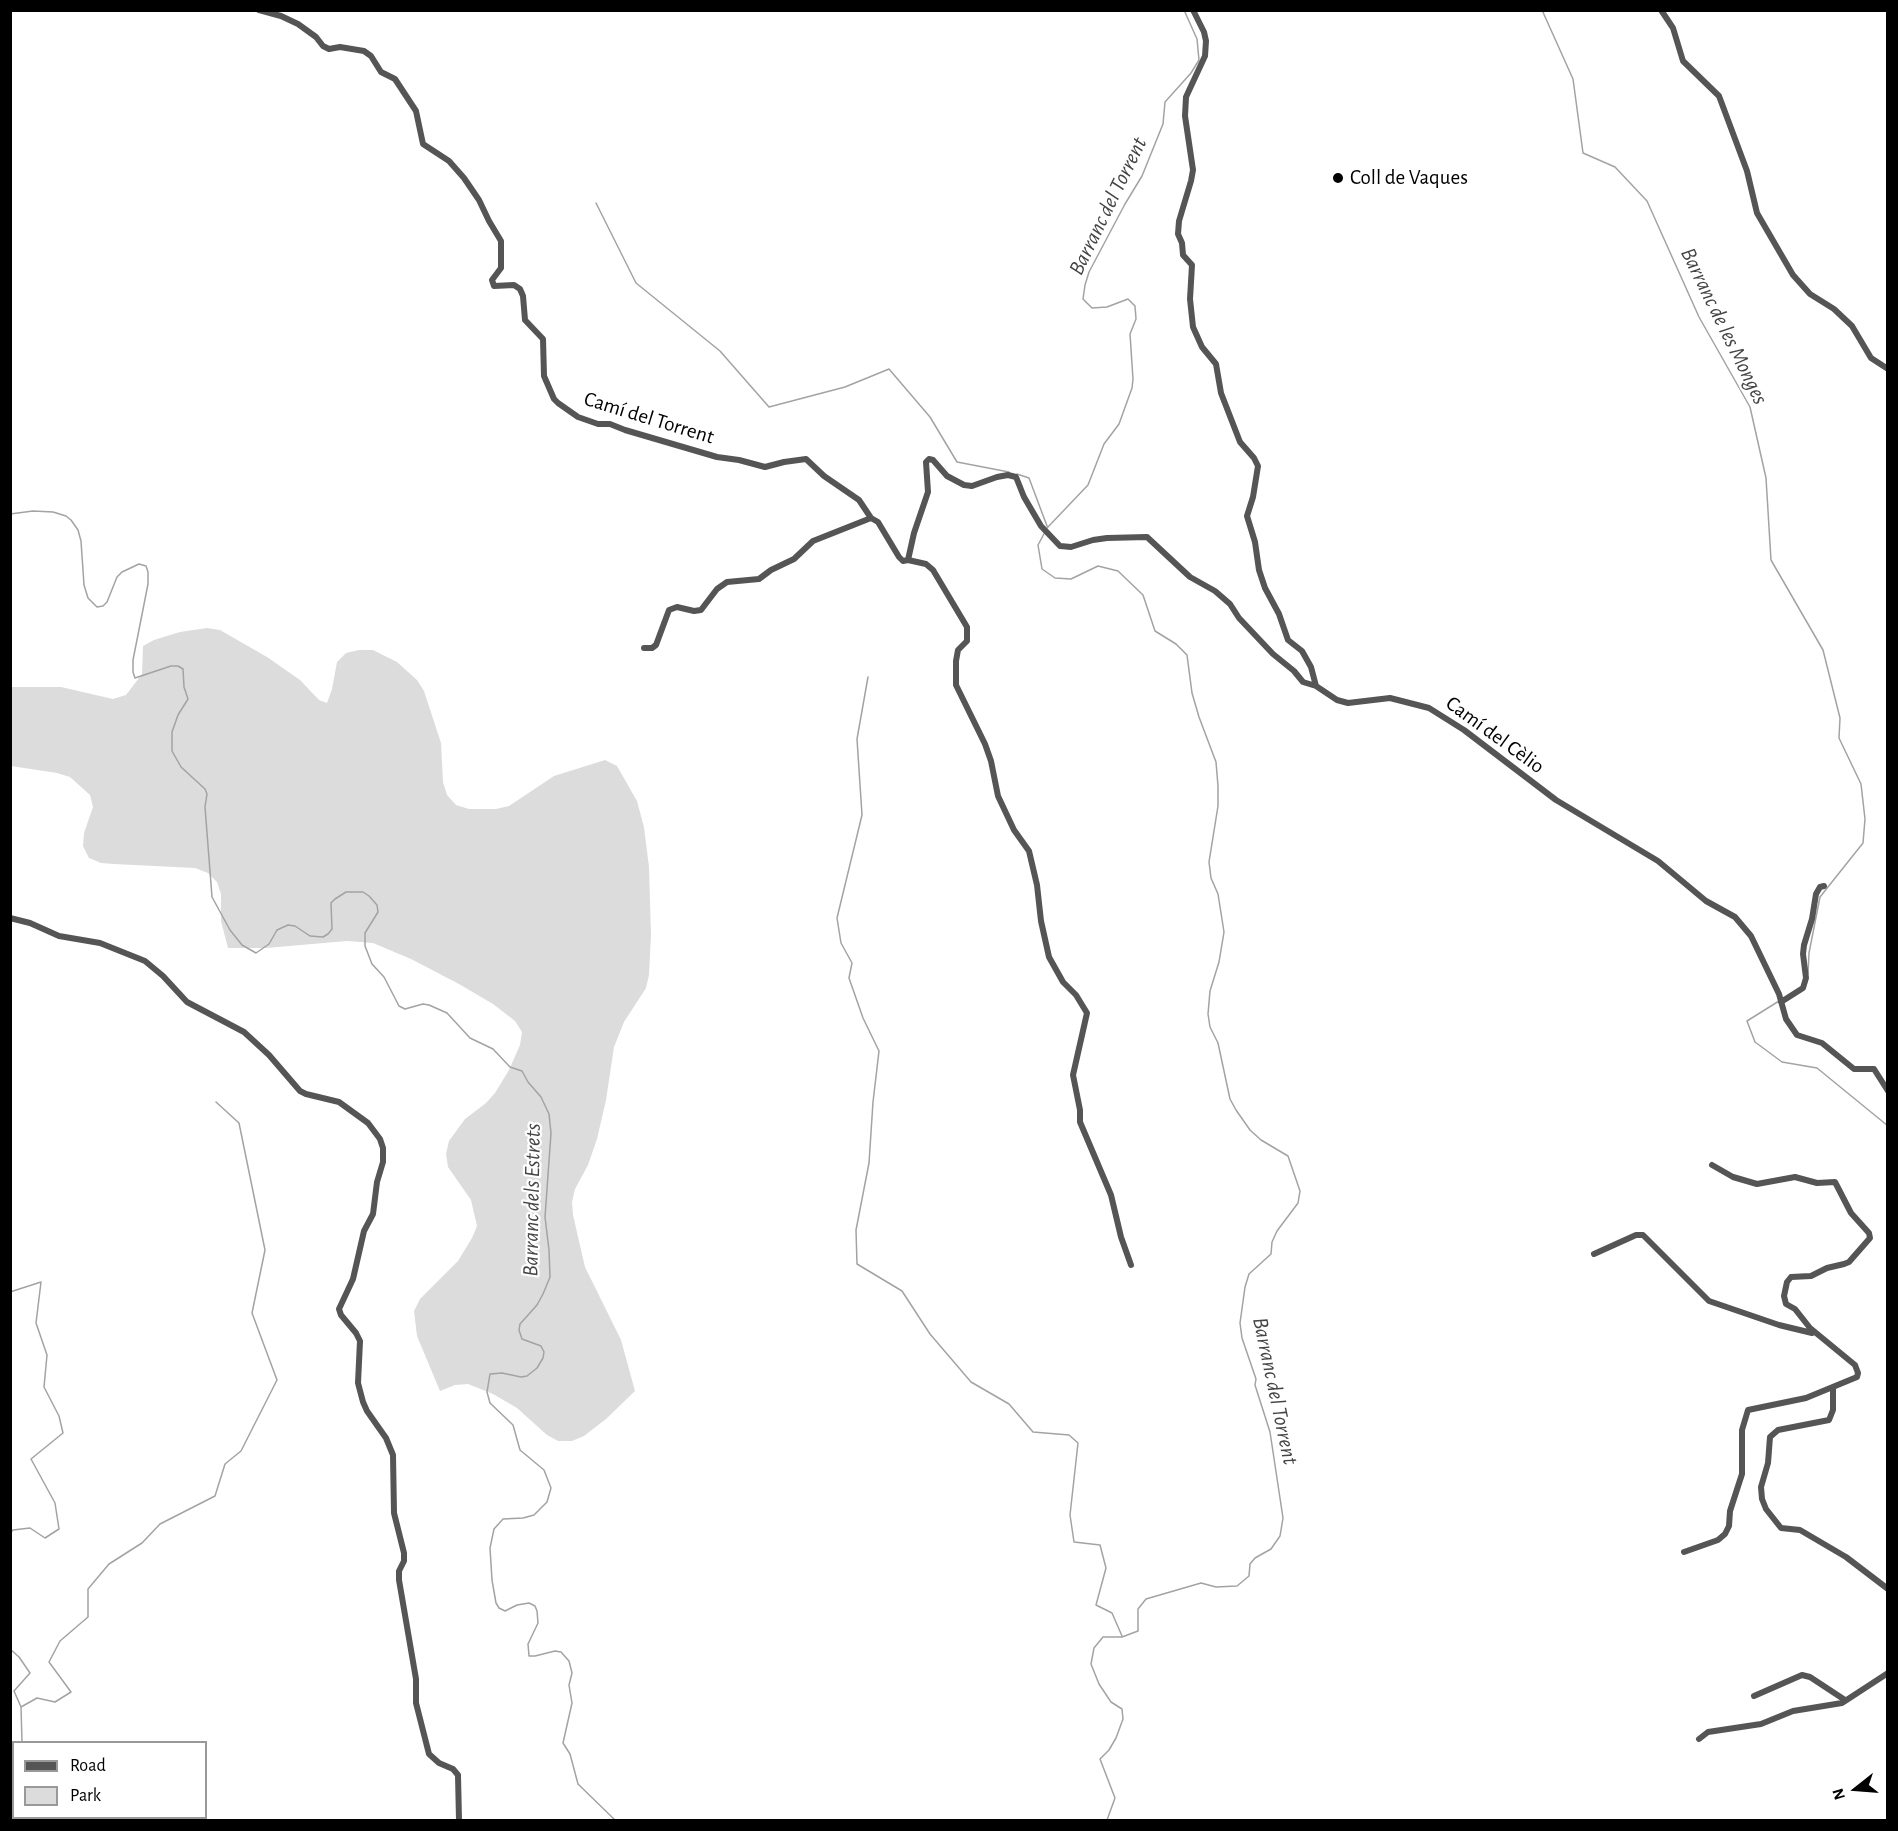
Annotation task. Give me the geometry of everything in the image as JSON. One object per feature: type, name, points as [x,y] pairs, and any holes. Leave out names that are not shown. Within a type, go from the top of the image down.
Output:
[{"type":"street","name":"Camí del Torrent","points":[[259,10],[298,24],[329,49],[340,47],[364,51],[381,72],[395,79],[416,111],[423,144],[449,161],[464,178],[501,241],[501,268],[492,280],[494,285],[514,285],[524,296],[525,320],[543,339],[544,376],[549,390],[558,403],[578,417],[598,424],[610,424],[717,457],[765,467],[806,459],[824,476],[859,500],[871,518]]},
{"type":"street","points":[[1193,10],[1204,32],[1205,56],[1186,97],[1185,116],[1193,170],[1179,221],[1178,234],[1183,255],[1192,265],[1190,299],[1193,327],[1202,348],[1216,364],[1221,393],[1237,435],[1258,466],[1247,516],[1255,542],[1264,588],[1280,614],[1288,640],[1302,651],[1311,667],[1316,686]]},
{"type":"street","points":[[1661,10],[1673,28],[1683,61],[1719,96],[1747,171],[1757,213],[1793,275],[1810,294],[1834,309],[1852,326],[1871,358],[1887,369]]},
{"type":"street","name":"Camí del Cèlio","points":[[908,560],[914,533],[928,492],[926,462],[929,459],[933,460],[946,476],[972,486],[997,477],[1008,475],[1016,477],[1024,497],[1041,526],[1060,546],[1071,547],[1107,538],[1147,537],[1190,577],[1215,591],[1230,604],[1239,618],[1303,682],[1316,686],[1337,700],[1348,703],[1390,698],[1429,708],[1471,735],[1556,800],[1658,861],[1706,901],[1735,917],[1751,936],[1760,953],[1786,1019],[1797,1035],[1822,1043],[1854,1069],[1874,1069],[1887,1091]]},
{"type":"street","points":[[644,648],[652,648],[656,645],[669,610],[677,607],[694,611],[701,610],[712,595],[727,582],[759,579],[771,570],[794,559],[813,540],[871,518],[878,522],[898,557],[903,561],[926,564],[933,570],[967,627],[967,641],[958,650],[956,685],[985,744],[998,796],[1014,830],[1029,850],[1049,957],[1063,982],[1076,995],[1087,1013],[1073,1075],[1080,1122],[1111,1196],[1120,1237],[1131,1265]]},
{"type":"street","points":[[1781,1002],[1803,988],[1806,978],[1804,945],[1812,919],[1816,894],[1820,887],[1824,886]]},
{"type":"street","points":[[10,918],[30,922],[58,936],[103,944],[145,961],[163,976],[187,1002],[244,1032],[269,1055],[303,1093],[339,1102],[368,1123],[380,1138],[383,1162],[376,1182],[373,1214],[364,1231],[353,1280],[339,1309],[360,1341],[358,1383],[363,1402],[386,1438],[393,1455],[394,1513],[404,1553],[399,1580],[417,1686],[416,1703],[429,1754],[436,1761],[453,1768],[458,1775],[459,1821]]},
{"type":"street","points":[[1684,1552],[1718,1540],[1729,1526],[1730,1511],[1742,1474],[1742,1430],[1748,1410],[1806,1398],[1857,1377],[1855,1365],[1814,1332],[1784,1300],[1787,1282],[1791,1277],[1811,1276],[1827,1268],[1849,1262],[1870,1238],[1869,1233],[1851,1213],[1835,1182],[1817,1183],[1795,1177],[1757,1184],[1733,1177],[1712,1165]]},
{"type":"street","points":[[1594,1254],[1636,1235],[1643,1235],[1685,1280],[1709,1301],[1779,1324],[1814,1332]]},
{"type":"street","points":[[1833,1388],[1833,1410],[1829,1420],[1778,1430],[1770,1437],[1768,1463],[1761,1487],[1762,1499],[1766,1509],[1781,1528],[1800,1530],[1846,1557],[1887,1589]]},
{"type":"street","points":[[1699,1739],[1708,1732],[1761,1724],[1793,1711],[1833,1706],[1845,1701],[1887,1673]]},
{"type":"street","points":[[1754,1696],[1802,1674],[1845,1701]]},
{"type":"green space","points":[[207,628],[220,630],[267,657],[300,680],[319,700],[327,703],[337,662],[346,653],[373,650],[397,662],[417,680],[424,691],[441,743],[443,782],[447,795],[456,805],[469,809],[496,809],[509,806],[554,776],[605,760],[617,766],[637,801],[644,827],[649,867],[651,935],[649,975],[646,988],[624,1022],[614,1047],[597,1139],[588,1165],[575,1189],[572,1202],[585,1267],[621,1340],[635,1391],[606,1419],[584,1436],[572,1441],[558,1441],[547,1435],[517,1408],[493,1394],[468,1384],[455,1385],[440,1391],[417,1336],[414,1311],[420,1299],[458,1261],[477,1226],[471,1200],[448,1167],[446,1154],[449,1141],[465,1119],[495,1093],[509,1070],[520,1045],[522,1032],[515,1021],[493,1004],[459,984],[411,959],[373,943],[347,941],[266,948],[228,948],[221,921],[221,894],[217,882],[208,873],[195,868],[101,863],[89,858],[83,846],[84,833],[93,807],[90,795],[70,777],[11,766],[11,687],[61,687],[113,699],[126,695],[142,674],[143,646],[180,632]]},
{"type":"waterway","name":"Barranc del Torrent","points":[[1047,528],[1088,485],[1104,444],[1119,424],[1132,388],[1130,334],[1136,319],[1135,306],[1128,299],[1107,307],[1092,308],[1083,299],[1089,272],[1142,176],[1163,124],[1165,102],[1191,73],[1199,60],[1197,39],[1184,10]]},
{"type":"waterway","name":"Barranc de les Monges","points":[[1542,10],[1573,79],[1583,153],[1615,167],[1647,201],[1699,317],[1750,407],[1766,478],[1771,560],[1823,650],[1840,718],[1839,738],[1861,784],[1865,819],[1863,843],[1820,897],[1809,953],[1808,974]]},
{"type":"waterway","points":[[596,203],[636,283],[720,351],[769,407],[845,387],[889,369],[930,417],[957,462],[1009,472]]},
{"type":"waterway","points":[[1017,474],[1029,478],[1047,526]]},
{"type":"waterway","name":"Barranc dels Estrets","points":[[10,514],[33,511],[53,512],[71,520],[78,530],[81,541],[84,585],[88,598],[97,607],[107,602],[117,577],[122,572],[139,564],[146,566],[148,584],[133,660],[133,672],[135,678],[171,666],[183,669],[184,687],[188,699],[178,715],[172,732],[172,751],[181,767],[205,789],[207,794],[205,807],[212,897],[230,930],[242,945],[256,953],[269,944],[277,930],[288,925],[295,926],[310,936],[323,937],[332,929],[331,903],[346,892],[363,892],[377,905],[378,912],[365,933],[365,946],[372,964],[384,977],[399,1006],[405,1009],[423,1004],[447,1013],[470,1038],[493,1049],[510,1067],[522,1071],[541,1097],[549,1114],[551,1133],[545,1217],[550,1277],[537,1305],[520,1324],[519,1330],[522,1339],[541,1346],[544,1352],[543,1358],[537,1368],[527,1376],[490,1374],[487,1392],[490,1403],[513,1425],[520,1450],[544,1470],[551,1488],[547,1502],[534,1515],[503,1519],[494,1529],[490,1548],[492,1580],[499,1608],[505,1611],[517,1605],[529,1603],[535,1606],[538,1623],[528,1644],[529,1656],[555,1651],[561,1652],[569,1661],[572,1673],[569,1685],[572,1703],[563,1743],[570,1754],[578,1784],[615,1820]]},
{"type":"waterway","name":"Barranc del Torrent","points":[[1045,532],[1038,545],[1042,569],[1055,578],[1071,579],[1098,566],[1118,571],[1143,595],[1155,631],[1176,644],[1187,655],[1192,693],[1216,762],[1218,786],[1218,806],[1209,862],[1211,878],[1218,894],[1224,932],[1219,962],[1210,991],[1208,1014],[1210,1027],[1218,1043],[1230,1099],[1236,1110],[1250,1130],[1261,1140],[1288,1156],[1300,1191],[1298,1203],[1277,1231],[1272,1242],[1271,1254],[1249,1274],[1240,1323],[1242,1338],[1270,1432],[1283,1518],[1280,1536],[1271,1549],[1255,1558],[1250,1564],[1249,1576],[1237,1586],[1216,1587],[1201,1583],[1146,1599],[1138,1609],[1138,1631],[1122,1637],[1103,1637],[1094,1648],[1091,1664],[1099,1684],[1111,1702],[1122,1709],[1123,1719],[1116,1738],[1100,1759],[1115,1798],[1107,1820]]},
{"type":"waterway","points":[[868,677],[857,739],[862,815],[837,918],[841,943],[852,963],[849,978],[863,1018],[879,1051],[869,1163],[856,1230],[857,1264],[902,1291],[930,1334],[971,1382],[1009,1404],[1033,1432],[1069,1435],[1078,1443],[1070,1515],[1074,1542],[1100,1545],[1106,1568],[1096,1605],[1112,1613],[1122,1636]]},
{"type":"waterway","name":"Barranc de les Monges","points":[[1779,1001],[1747,1021],[1755,1042],[1782,1062],[1817,1068],[1888,1126]]},
{"type":"waterway","points":[[21,1707],[37,1698],[55,1702],[71,1692],[49,1662],[60,1641],[88,1617],[88,1589],[109,1564],[142,1543],[160,1524],[215,1496],[225,1464],[241,1451],[277,1380],[252,1313],[265,1250],[239,1123],[216,1102]]},
{"type":"waterway","points":[[10,1292],[41,1282],[36,1323],[47,1355],[44,1387],[59,1416],[63,1433],[31,1459],[55,1503],[59,1529],[45,1538],[30,1528],[13,1530],[10,1533]]},
{"type":"waterway","points":[[10,1649],[30,1673],[14,1691],[21,1707],[22,1741]]},
{"type":"place","name":"Coll de Vaques","points":[[1338,178]]}]
